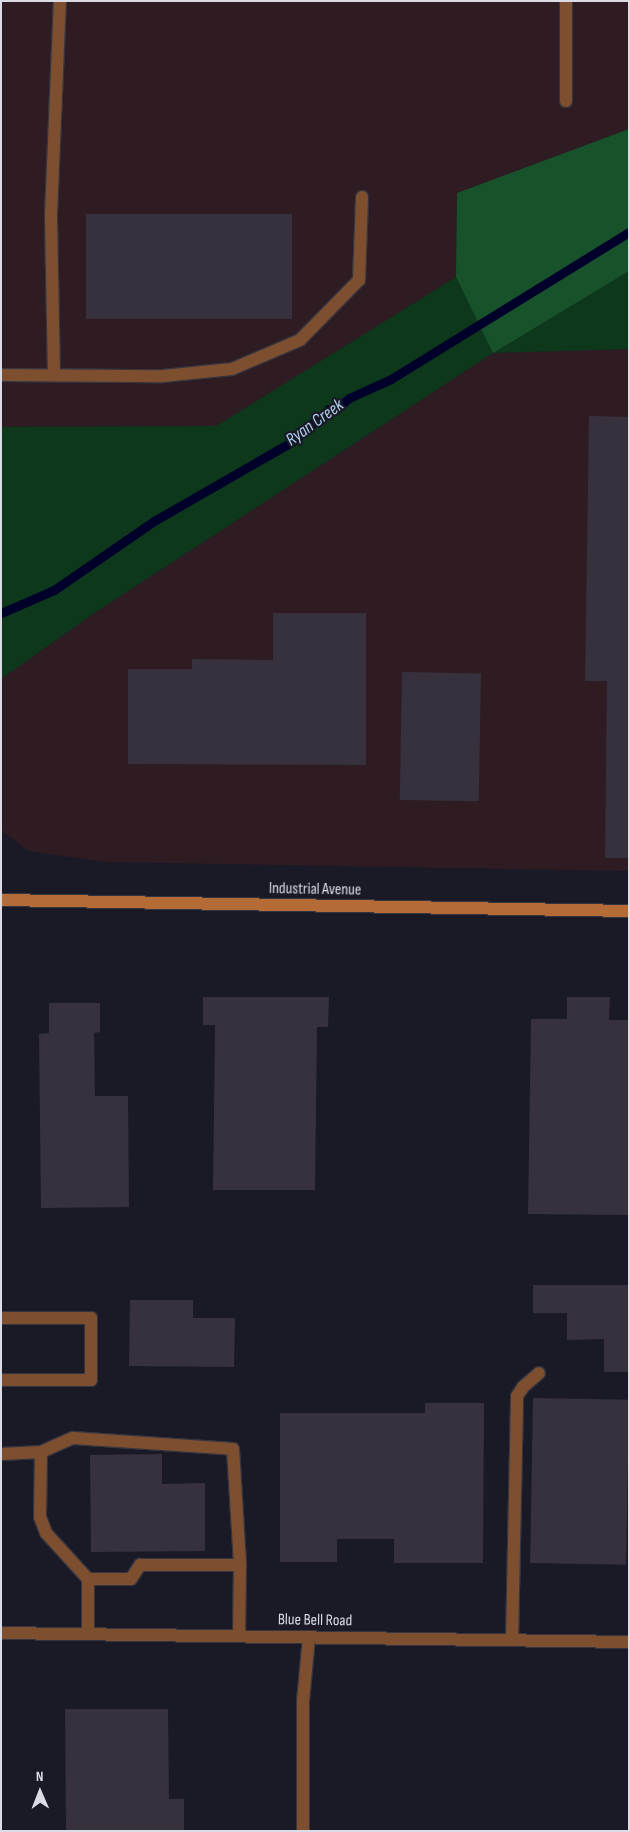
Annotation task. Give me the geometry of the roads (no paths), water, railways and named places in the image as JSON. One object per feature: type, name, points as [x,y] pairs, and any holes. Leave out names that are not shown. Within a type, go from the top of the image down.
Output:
[{"type":"main road","name":"Industrial Avenue","points":[[1,900],[629,911]]},
{"type":"street","points":[[54,375],[51,214],[60,1]]},
{"type":"street","points":[[566,1],[566,101]]},
{"type":"street","points":[[1,375],[163,376],[232,369],[300,340],[359,280],[362,197]]},
{"type":"street","points":[[1,1318],[91,1318],[91,1380],[1,1380]]},
{"type":"street","points":[[512,1640],[517,1396],[523,1387],[539,1373]]},
{"type":"street","points":[[1,1454],[41,1452],[73,1438],[234,1449],[240,1565],[239,1636]]},
{"type":"street","points":[[41,1452],[40,1517],[46,1533],[88,1579],[88,1634]]},
{"type":"street","points":[[88,1579],[131,1579],[140,1565],[240,1565]]},
{"type":"street","name":"Blue Bell Road","points":[[1,1633],[629,1642]]},
{"type":"street","points":[[303,1831],[303,1701],[309,1637]]},
{"type":"waterway","name":"Ryan Creek","points":[[1,613],[54,590],[154,521],[293,441],[329,409],[336,409],[349,398],[391,379],[629,232]]}]
